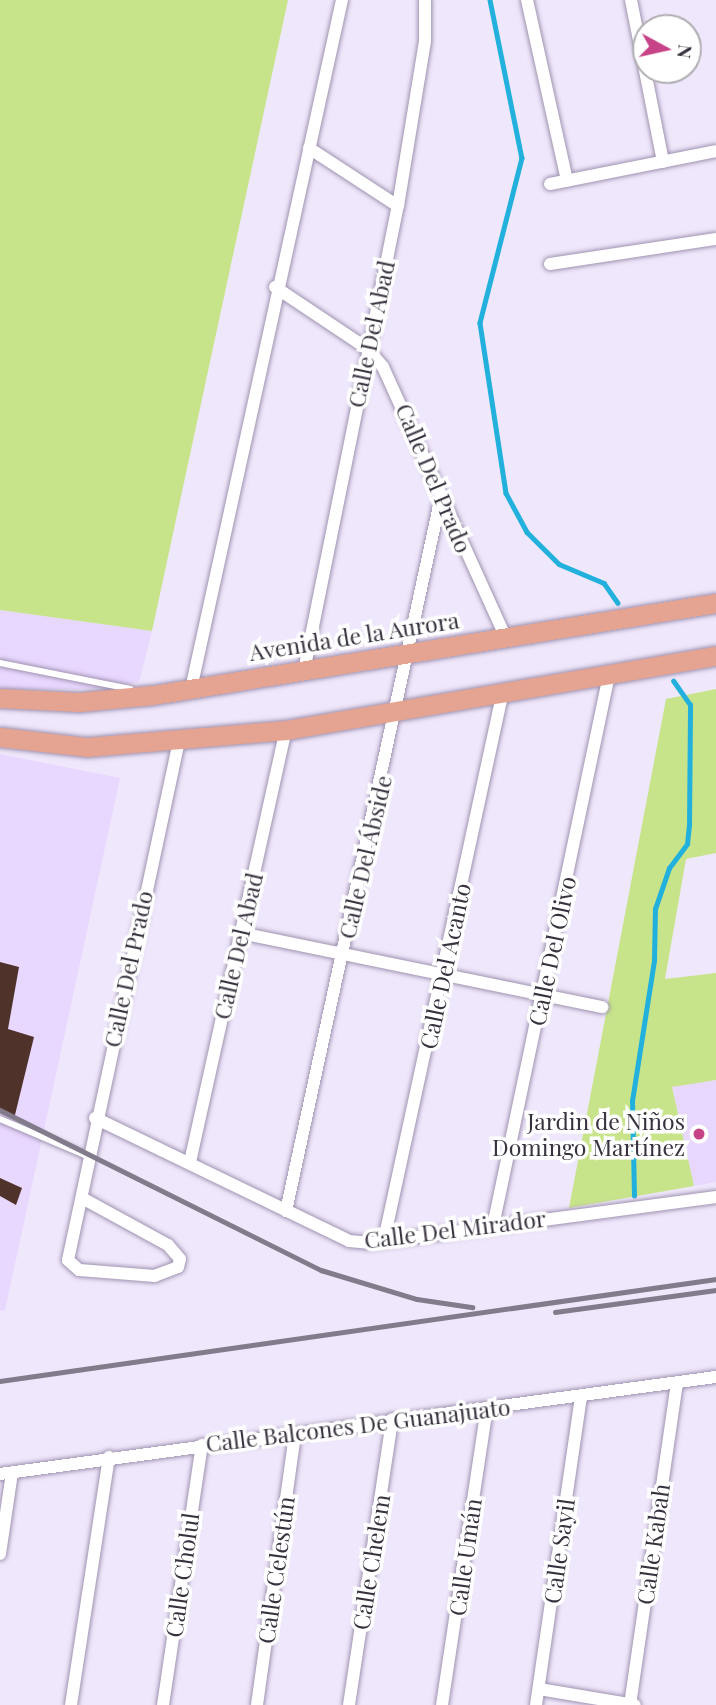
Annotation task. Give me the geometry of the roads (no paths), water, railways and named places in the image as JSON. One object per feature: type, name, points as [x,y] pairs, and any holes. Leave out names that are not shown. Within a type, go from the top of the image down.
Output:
[{"type":"main road","name":"Avenida de la Aurora","points":[[0,698],[79,702],[153,695],[305,666],[716,603]]},
{"type":"main road","points":[[0,737],[87,747],[286,730],[716,656]]},
{"type":"street","points":[[191,689],[275,287],[342,0]]},
{"type":"street","name":"Calle Del Abad","points":[[305,666],[398,206],[425,41],[425,0]]},
{"type":"street","points":[[527,0],[567,181]]},
{"type":"street","points":[[631,0],[663,162]]},
{"type":"street","points":[[309,148],[398,206]]},
{"type":"street","points":[[551,184],[716,150]]},
{"type":"street","points":[[550,264],[716,239]]},
{"type":"street","name":"Calle Del Prado","points":[[275,287],[368,349],[399,397],[440,501],[505,636]]},
{"type":"street","name":"Calle Del Ábside","points":[[286,1212],[398,709],[407,651],[440,501]]},
{"type":"street","name":"Calle Del Olivo","points":[[493,1226],[609,675]]},
{"type":"street","name":"Calle Del Acanto","points":[[384,1240],[503,691]]},
{"type":"street","name":"Calle Del Abad","points":[[190,1162],[286,730]]},
{"type":"street","name":"Calle Del Prado","points":[[82,1198],[168,1245],[180,1259],[178,1267],[155,1276],[74,1269],[68,1260],[82,1198],[95,1118],[178,741]]},
{"type":"street","points":[[242,933],[444,972],[603,1007]]},
{"type":"street","name":"Calle Del Mirador","points":[[95,1118],[190,1162],[341,1239],[384,1240],[716,1198]]},
{"type":"street","name":"Calle Balcones De Guanajuato","points":[[6,1474],[109,1457],[716,1377]]},
{"type":"street","name":"Calle Kabah","points":[[632,1705],[677,1382]]},
{"type":"street","name":"Calle Sayil","points":[[536,1705],[581,1396]]},
{"type":"street","name":"Calle Umán","points":[[442,1705],[487,1409]]},
{"type":"street","name":"Calle Chelem","points":[[349,1705],[392,1419]]},
{"type":"street","name":"Calle Celestún","points":[[257,1705],[295,1434]]},
{"type":"street","name":"Calle Cholul","points":[[163,1705],[202,1446]]},
{"type":"street","points":[[71,1705],[109,1457]]},
{"type":"street","points":[[0,1554],[6,1474]]},
{"type":"street","points":[[539,1689],[632,1705]]},
{"type":"lane","points":[[0,663],[153,695]]},
{"type":"lane","points":[[0,1119],[89,1157]]},
{"type":"waterway","points":[[490,0],[522,158],[480,323],[506,493],[527,532],[559,564],[604,583],[618,603]]},
{"type":"waterway","points":[[634,1196],[632,1101],[654,960],[655,909],[669,868],[687,844],[689,826],[690,705],[673,681]]},
{"type":"railway","points":[[0,1110],[321,1270],[417,1299],[472,1307]]},
{"type":"railway","points":[[0,1381],[716,1279]]},
{"type":"railway","points":[[555,1312],[716,1290]]},
{"type":"place","name":"Jardin de Niños Domingo Martínez","points":[[699,1134]]}]
